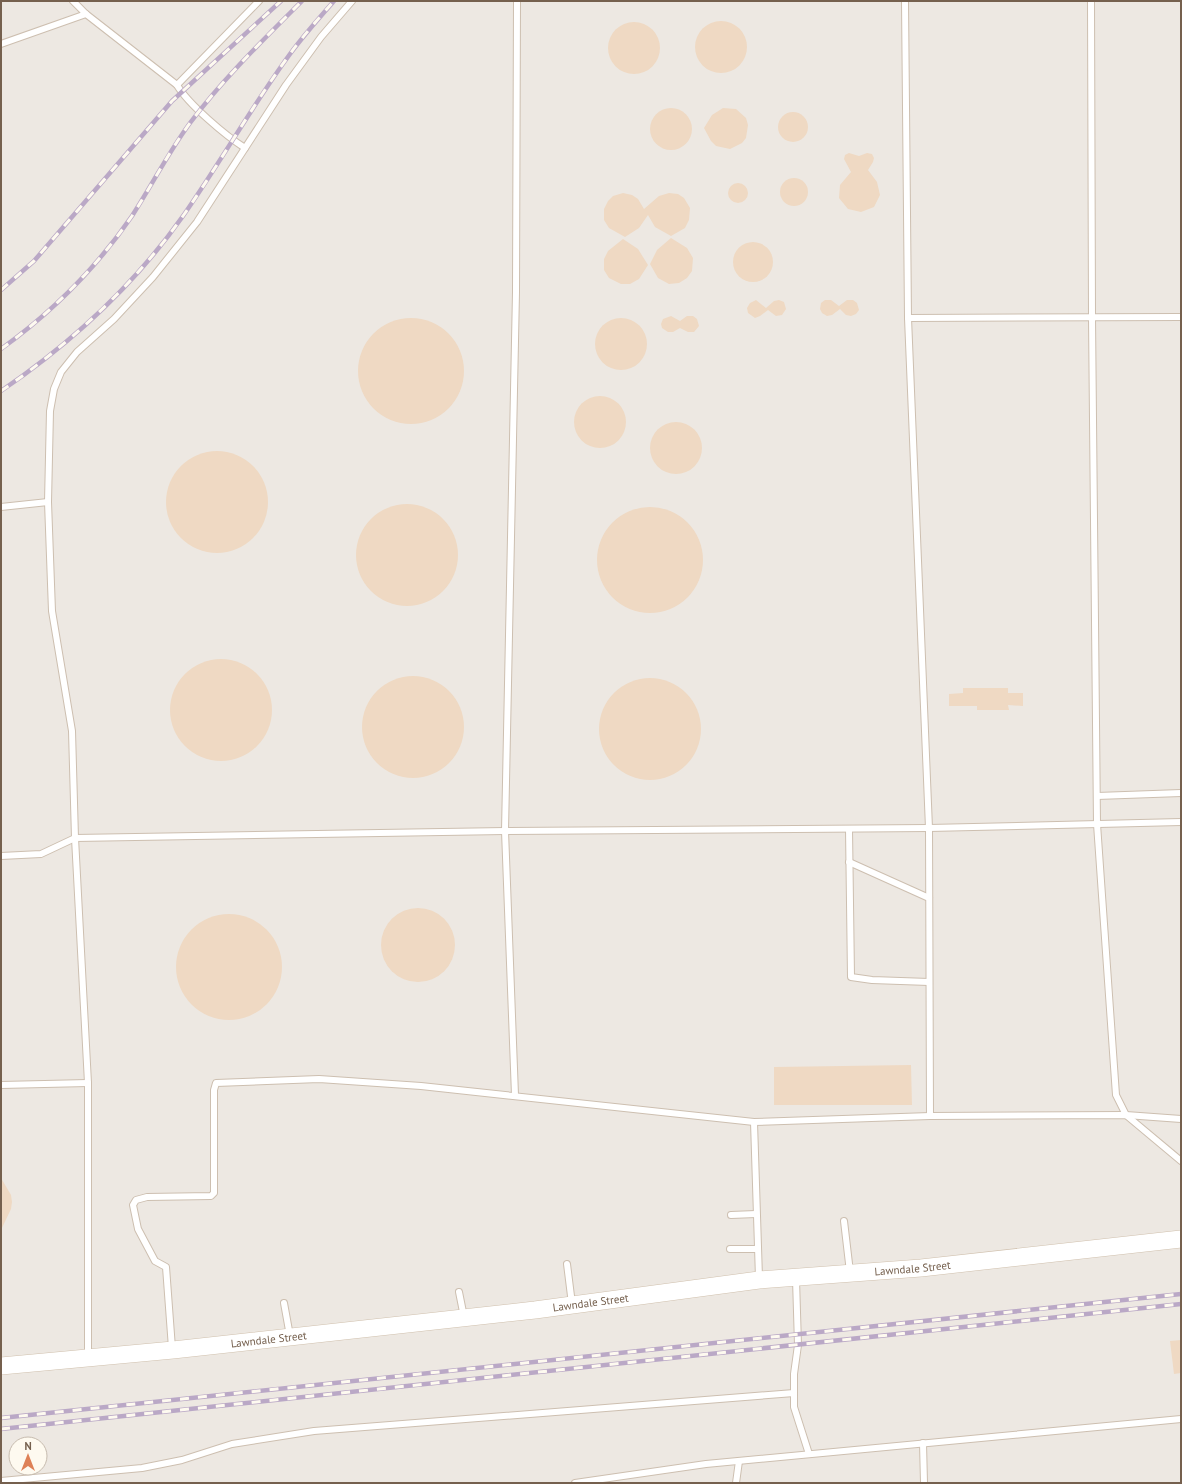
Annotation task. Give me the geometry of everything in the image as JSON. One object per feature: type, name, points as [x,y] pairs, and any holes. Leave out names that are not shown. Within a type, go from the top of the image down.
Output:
[{"type":"main road","name":"Lawndale Street","points":[[1,1366],[173,1350],[572,1305],[759,1280],[921,1268],[1181,1240]]},
{"type":"lane","points":[[73,1],[86,14],[177,85],[181,92],[233,141],[245,148]]},
{"type":"lane","points":[[177,85],[259,1]]},
{"type":"lane","points":[[88,1357],[88,1083],[75,838],[72,731],[52,611],[48,502],[50,411],[54,389],[61,372],[77,352],[114,319],[153,277],[198,222],[286,85],[321,37],[352,1]]},
{"type":"lane","points":[[515,1095],[505,831],[516,300],[517,1]]},
{"type":"lane","points":[[905,1],[908,318],[929,828],[930,1116]]},
{"type":"lane","points":[[1091,1],[1092,318],[1097,824],[1116,1095],[1126,1115],[1181,1161]]},
{"type":"lane","points":[[1,44],[86,14]]},
{"type":"lane","points":[[908,318],[1181,317]]},
{"type":"lane","points":[[1,507],[48,502]]},
{"type":"lane","points":[[1097,796],[1181,793]]},
{"type":"lane","points":[[1,856],[41,854],[75,838],[505,831],[929,828],[1181,822]]},
{"type":"lane","points":[[849,829],[851,977],[872,980],[929,982]]},
{"type":"lane","points":[[850,862],[929,898]]},
{"type":"lane","points":[[173,1350],[166,1267],[155,1261],[138,1229],[133,1205],[136,1200],[147,1197],[211,1196],[214,1193],[214,1090],[216,1083],[319,1080],[421,1086],[754,1122],[930,1116],[1126,1115],[1181,1119]]},
{"type":"lane","points":[[1,1085],[88,1083]]},
{"type":"lane","points":[[754,1122],[759,1280]]},
{"type":"lane","points":[[731,1215],[756,1214]]},
{"type":"lane","points":[[844,1221],[850,1273]]},
{"type":"lane","points":[[730,1249],[758,1249]]},
{"type":"lane","points":[[567,1264],[572,1305]]},
{"type":"lane","points":[[796,1277],[798,1345],[794,1374],[794,1407],[809,1454]]},
{"type":"lane","points":[[459,1292],[464,1317]]},
{"type":"lane","points":[[284,1303],[290,1336]]},
{"type":"lane","points":[[1,1481],[142,1468],[182,1460],[232,1444],[314,1431],[794,1393]]},
{"type":"lane","points":[[575,1483],[739,1461],[1181,1419]]},
{"type":"lane","points":[[923,1444],[924,1483]]},
{"type":"lane","points":[[736,1483],[739,1461]]},
{"type":"shaded area","points":[[1,1],[1181,1],[1181,1483],[1,1483]]},
{"type":"building","points":[[716,21],[726,21],[735,25],[743,33],[747,42],[747,52],[743,61],[735,69],[726,73],[716,73],[707,69],[699,61],[695,52],[695,42],[699,33],[707,25]]},
{"type":"building","points":[[629,22],[639,22],[648,26],[656,34],[660,43],[660,53],[656,62],[648,70],[639,74],[629,74],[620,70],[612,62],[608,53],[608,43],[612,34],[620,26]]},
{"type":"building","points":[[671,108],[686,114],[692,129],[686,144],[671,150],[656,144],[650,129],[656,114]]},
{"type":"building","points":[[723,108],[736,109],[746,118],[748,125],[746,138],[742,143],[730,149],[716,146],[711,141],[704,128],[712,115]]},
{"type":"building","points":[[793,112],[804,116],[808,127],[804,138],[793,142],[782,138],[778,127],[782,116]]},
{"type":"building","points":[[849,153],[859,156],[867,153],[872,154],[874,158],[868,170],[877,182],[880,195],[874,207],[861,212],[848,209],[839,198],[840,185],[851,172],[844,159],[845,155]]},
{"type":"building","points":[[794,178],[800,179],[804,182],[807,186],[807,198],[804,202],[800,205],[794,206],[788,205],[784,202],[781,198],[780,192],[781,186],[784,182],[788,179]]},
{"type":"building","points":[[734,183],[742,183],[748,189],[748,197],[742,203],[734,203],[728,197],[728,189]]},
{"type":"building","points":[[623,193],[632,195],[638,199],[644,209],[659,196],[669,193],[678,194],[684,198],[690,208],[689,220],[685,228],[671,236],[655,227],[648,215],[639,228],[625,237],[609,228],[604,220],[604,209],[608,201],[613,196]]},
{"type":"building","points":[[671,238],[687,248],[693,258],[692,271],[687,278],[679,283],[669,284],[658,278],[650,264],[657,250]]},
{"type":"building","points":[[623,239],[638,249],[648,265],[639,279],[630,284],[621,284],[609,278],[604,270],[604,259],[608,251]]},
{"type":"building","points":[[757,242],[764,245],[770,251],[773,262],[772,270],[764,279],[757,282],[749,282],[742,279],[734,270],[733,258],[736,251],[745,243]]},
{"type":"building","points":[[756,300],[766,308],[774,301],[779,300],[784,302],[786,309],[782,315],[776,316],[768,310],[755,318],[748,313],[747,308],[750,303]]},
{"type":"building","points":[[825,300],[831,300],[839,306],[847,300],[853,300],[857,303],[859,310],[856,314],[851,316],[846,315],[840,309],[832,315],[827,316],[822,313],[820,309],[821,303]]},
{"type":"building","points":[[671,316],[680,321],[687,316],[693,316],[697,319],[699,326],[694,332],[688,332],[680,328],[673,332],[668,332],[662,328],[661,324],[663,319]]},
{"type":"building","points":[[411,318],[431,322],[448,334],[460,351],[464,371],[460,391],[448,408],[431,420],[411,424],[391,420],[374,408],[362,391],[358,371],[362,351],[374,334],[391,322]]},
{"type":"building","points":[[616,318],[626,318],[635,322],[643,330],[647,339],[647,349],[643,358],[635,366],[626,370],[616,370],[607,366],[599,358],[595,349],[595,339],[599,330],[607,322]]},
{"type":"building","points":[[595,396],[605,396],[614,400],[622,408],[626,417],[626,427],[622,436],[614,444],[605,448],[595,448],[586,444],[578,436],[574,427],[574,417],[578,408],[586,400]]},
{"type":"building","points":[[671,422],[681,422],[690,426],[698,434],[702,443],[702,453],[698,462],[690,470],[681,474],[671,474],[662,470],[654,462],[650,453],[650,443],[654,434],[662,426]]},
{"type":"building","points":[[217,451],[236,455],[253,466],[264,483],[268,502],[264,521],[253,538],[236,549],[217,553],[198,549],[181,538],[170,521],[166,502],[170,483],[181,466],[198,455]]},
{"type":"building","points":[[407,504],[426,508],[443,519],[454,536],[458,555],[454,574],[443,591],[426,602],[407,606],[388,602],[371,591],[360,574],[356,555],[360,536],[371,519],[388,508]]},
{"type":"building","points":[[650,507],[670,511],[687,523],[699,540],[703,560],[699,580],[687,597],[670,609],[650,613],[630,609],[613,597],[601,580],[597,560],[601,540],[613,523],[630,511]]},
{"type":"building","points":[[221,659],[240,663],[257,674],[268,691],[272,710],[268,729],[257,746],[240,757],[221,761],[202,757],[185,746],[174,729],[170,710],[174,691],[185,674],[202,663]]},
{"type":"building","points":[[413,676],[432,680],[449,691],[460,708],[464,727],[460,746],[449,763],[432,774],[413,778],[394,774],[377,763],[366,746],[362,727],[366,708],[377,691],[394,680]]},
{"type":"building","points":[[650,678],[669,682],[686,693],[697,710],[701,729],[697,748],[686,765],[669,776],[650,780],[631,776],[614,765],[603,748],[599,729],[603,710],[614,693],[631,682]]},
{"type":"building","points":[[963,688],[1008,688],[1008,693],[1023,693],[1023,706],[1008,705],[1009,710],[977,710],[977,706],[949,706],[949,694],[963,693]]},
{"type":"building","points":[[411,908],[425,908],[439,914],[449,924],[455,938],[455,952],[449,966],[439,976],[425,982],[411,982],[397,976],[387,966],[381,952],[381,938],[387,924],[397,914]]},
{"type":"building","points":[[229,914],[249,918],[266,930],[278,947],[282,967],[278,987],[266,1004],[249,1016],[229,1020],[209,1016],[192,1004],[180,987],[176,967],[180,947],[192,930],[209,918]]},
{"type":"building","points":[[911,1065],[912,1105],[774,1105],[774,1067]]},
{"type":"building","points":[[1,1178],[11,1195],[12,1202],[11,1209],[1,1230]]},
{"type":"building","points":[[1181,1340],[1181,1373],[1174,1374],[1170,1341]]},
{"type":"railway","points":[[1,290],[34,261],[172,101],[281,1]]},
{"type":"railway","points":[[1,349],[55,305],[104,253],[132,216],[174,146],[190,123],[244,60],[302,1]]},
{"type":"railway","points":[[1,391],[27,373],[76,333],[123,289],[144,265],[183,216],[262,94],[290,54],[334,1]]},
{"type":"railway","points":[[1,1418],[1181,1294]]},
{"type":"railway","points":[[1,1429],[1181,1304]]}]
